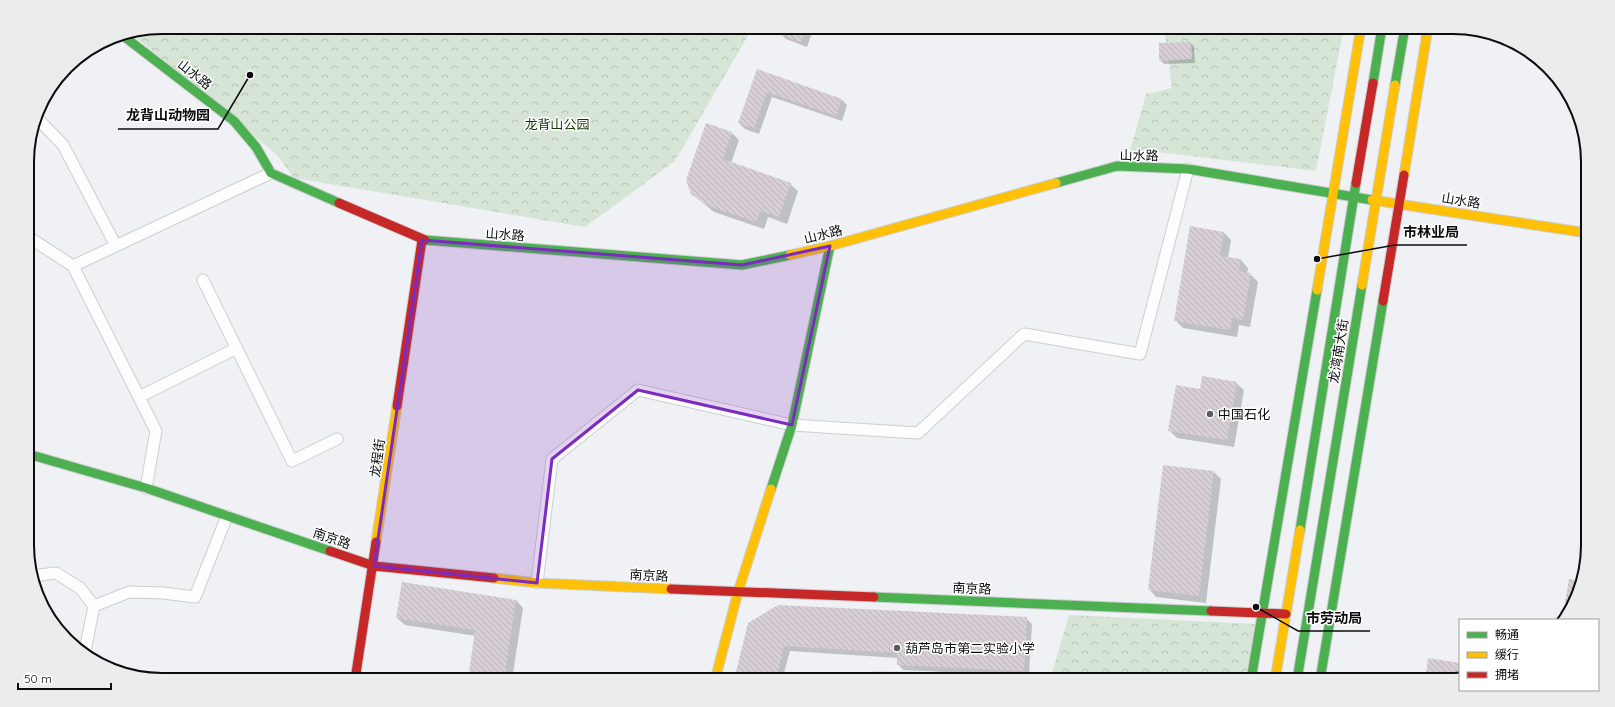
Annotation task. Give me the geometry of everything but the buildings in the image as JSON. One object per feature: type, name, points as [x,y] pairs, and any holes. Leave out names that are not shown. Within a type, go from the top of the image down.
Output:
[{"type":"street","points":[[1252,673],[1262,613],[1285,549],[1333,193],[1360,34]]},
{"type":"street","name":"龙湾南大街","points":[[1275,673],[1286,614],[1285,549],[1353,197],[1381,34]]},
{"type":"street","name":"龙湾南大街","points":[[1298,673],[1350,430],[1376,200],[1404,34]]},
{"type":"street","points":[[1321,673],[1350,430],[1399,204],[1427,34]]},
{"type":"street","name":"山水路","points":[[127,39],[234,121],[256,147],[270,173],[422,240],[742,265],[830,246],[1117,166],[1188,169],[1353,197],[1581,232]]},
{"type":"street","points":[[41,122],[63,144],[116,246]]},
{"type":"street","points":[[537,583],[552,459],[638,390],[792,425],[918,433],[1024,334],[1140,354],[1188,169]]},
{"type":"street","points":[[73,266],[270,173]]},
{"type":"street","points":[[34,240],[73,266],[156,431],[146,488]]},
{"type":"street","name":"龙程街","points":[[356,673],[374,566],[422,240]]},
{"type":"street","points":[[717,673],[738,592],[792,425],[830,246]]},
{"type":"street","points":[[203,280],[292,460],[337,439]]},
{"type":"street","points":[[139,397],[237,348]]},
{"type":"street","name":"南京路","points":[[34,456],[146,488],[374,566],[537,583],[1286,614]]},
{"type":"street","points":[[94,606],[129,592],[163,593],[194,597],[227,516]]},
{"type":"street","points":[[38,576],[56,573],[80,588],[94,606],[85,648]]},
{"type":"highlighted area","points":[[422,240],[742,265],[830,246],[792,425],[638,390],[552,459],[537,583],[374,566]]},
{"type":"green space","name":"龙背山公园","points":[[162,34],[749,34],[675,161],[585,227],[294,178],[277,155],[136,37]]},
{"type":"green space","points":[[1165,34],[1343,34],[1316,171],[1141,150],[1130,151],[1146,94],[1172,88]]},
{"type":"green space","points":[[1069,615],[1256,624],[1246,673],[1052,673]]},
{"type":"green space","points":[[873,671],[987,673],[872,673]]},
{"type":"traffic: fast","points":[[1373,83],[1381,34]]},
{"type":"traffic: fast","points":[[1395,85],[1404,34]]},
{"type":"traffic: fast","points":[[127,39],[234,121],[256,147],[271,173],[339,203]]},
{"type":"traffic: fast","points":[[1056,183],[1117,166],[1188,169],[1372,200]]},
{"type":"traffic: fast","points":[[1300,530],[1356,183]]},
{"type":"traffic: fast","points":[[425,240],[742,265],[790,255]]},
{"type":"traffic: fast","points":[[771,489],[792,425],[830,246]]},
{"type":"traffic: fast","points":[[1298,673],[1362,285]]},
{"type":"traffic: fast","points":[[1252,673],[1317,290]]},
{"type":"traffic: fast","points":[[1321,673],[1383,301]]},
{"type":"traffic: fast","points":[[34,456],[146,488],[330,551]]},
{"type":"traffic: fast","points":[[874,597],[1211,611]]},
{"type":"traffic: slow","points":[[1317,290],[1360,34]]},
{"type":"traffic: slow","points":[[1404,175],[1427,34]]},
{"type":"traffic: slow","points":[[1362,285],[1395,85]]},
{"type":"traffic: slow","points":[[790,255],[830,246],[1056,183]]},
{"type":"traffic: slow","points":[[1372,200],[1581,232]]},
{"type":"traffic: slow","points":[[376,542],[397,406]]},
{"type":"traffic: slow","points":[[717,673],[738,592],[771,489]]},
{"type":"traffic: slow","points":[[1276,673],[1300,530]]},
{"type":"traffic: slow","points":[[494,578],[537,583],[671,589]]},
{"type":"traffic: jam","points":[[1356,183],[1373,83]]},
{"type":"traffic: jam","points":[[1383,301],[1404,175]]},
{"type":"traffic: jam","points":[[339,203],[425,240]]},
{"type":"traffic: jam","points":[[397,406],[422,240]]},
{"type":"traffic: jam","points":[[356,673],[376,542]]},
{"type":"traffic: jam","points":[[330,551],[374,566],[494,578]]},
{"type":"traffic: jam","points":[[671,589],[874,597]]},
{"type":"traffic: jam","points":[[1211,611],[1286,614]]},
{"type":"place","name":"龙背山动物园","points":[[250,75]]},
{"type":"place","name":"市林业局","points":[[1317,259]]},
{"type":"place","name":"中国石化","points":[[1210,414]]},
{"type":"place","name":"市劳动局","points":[[1256,607]]},
{"type":"place","name":"葫芦岛市第二实验小学","points":[[897,648]]}]
